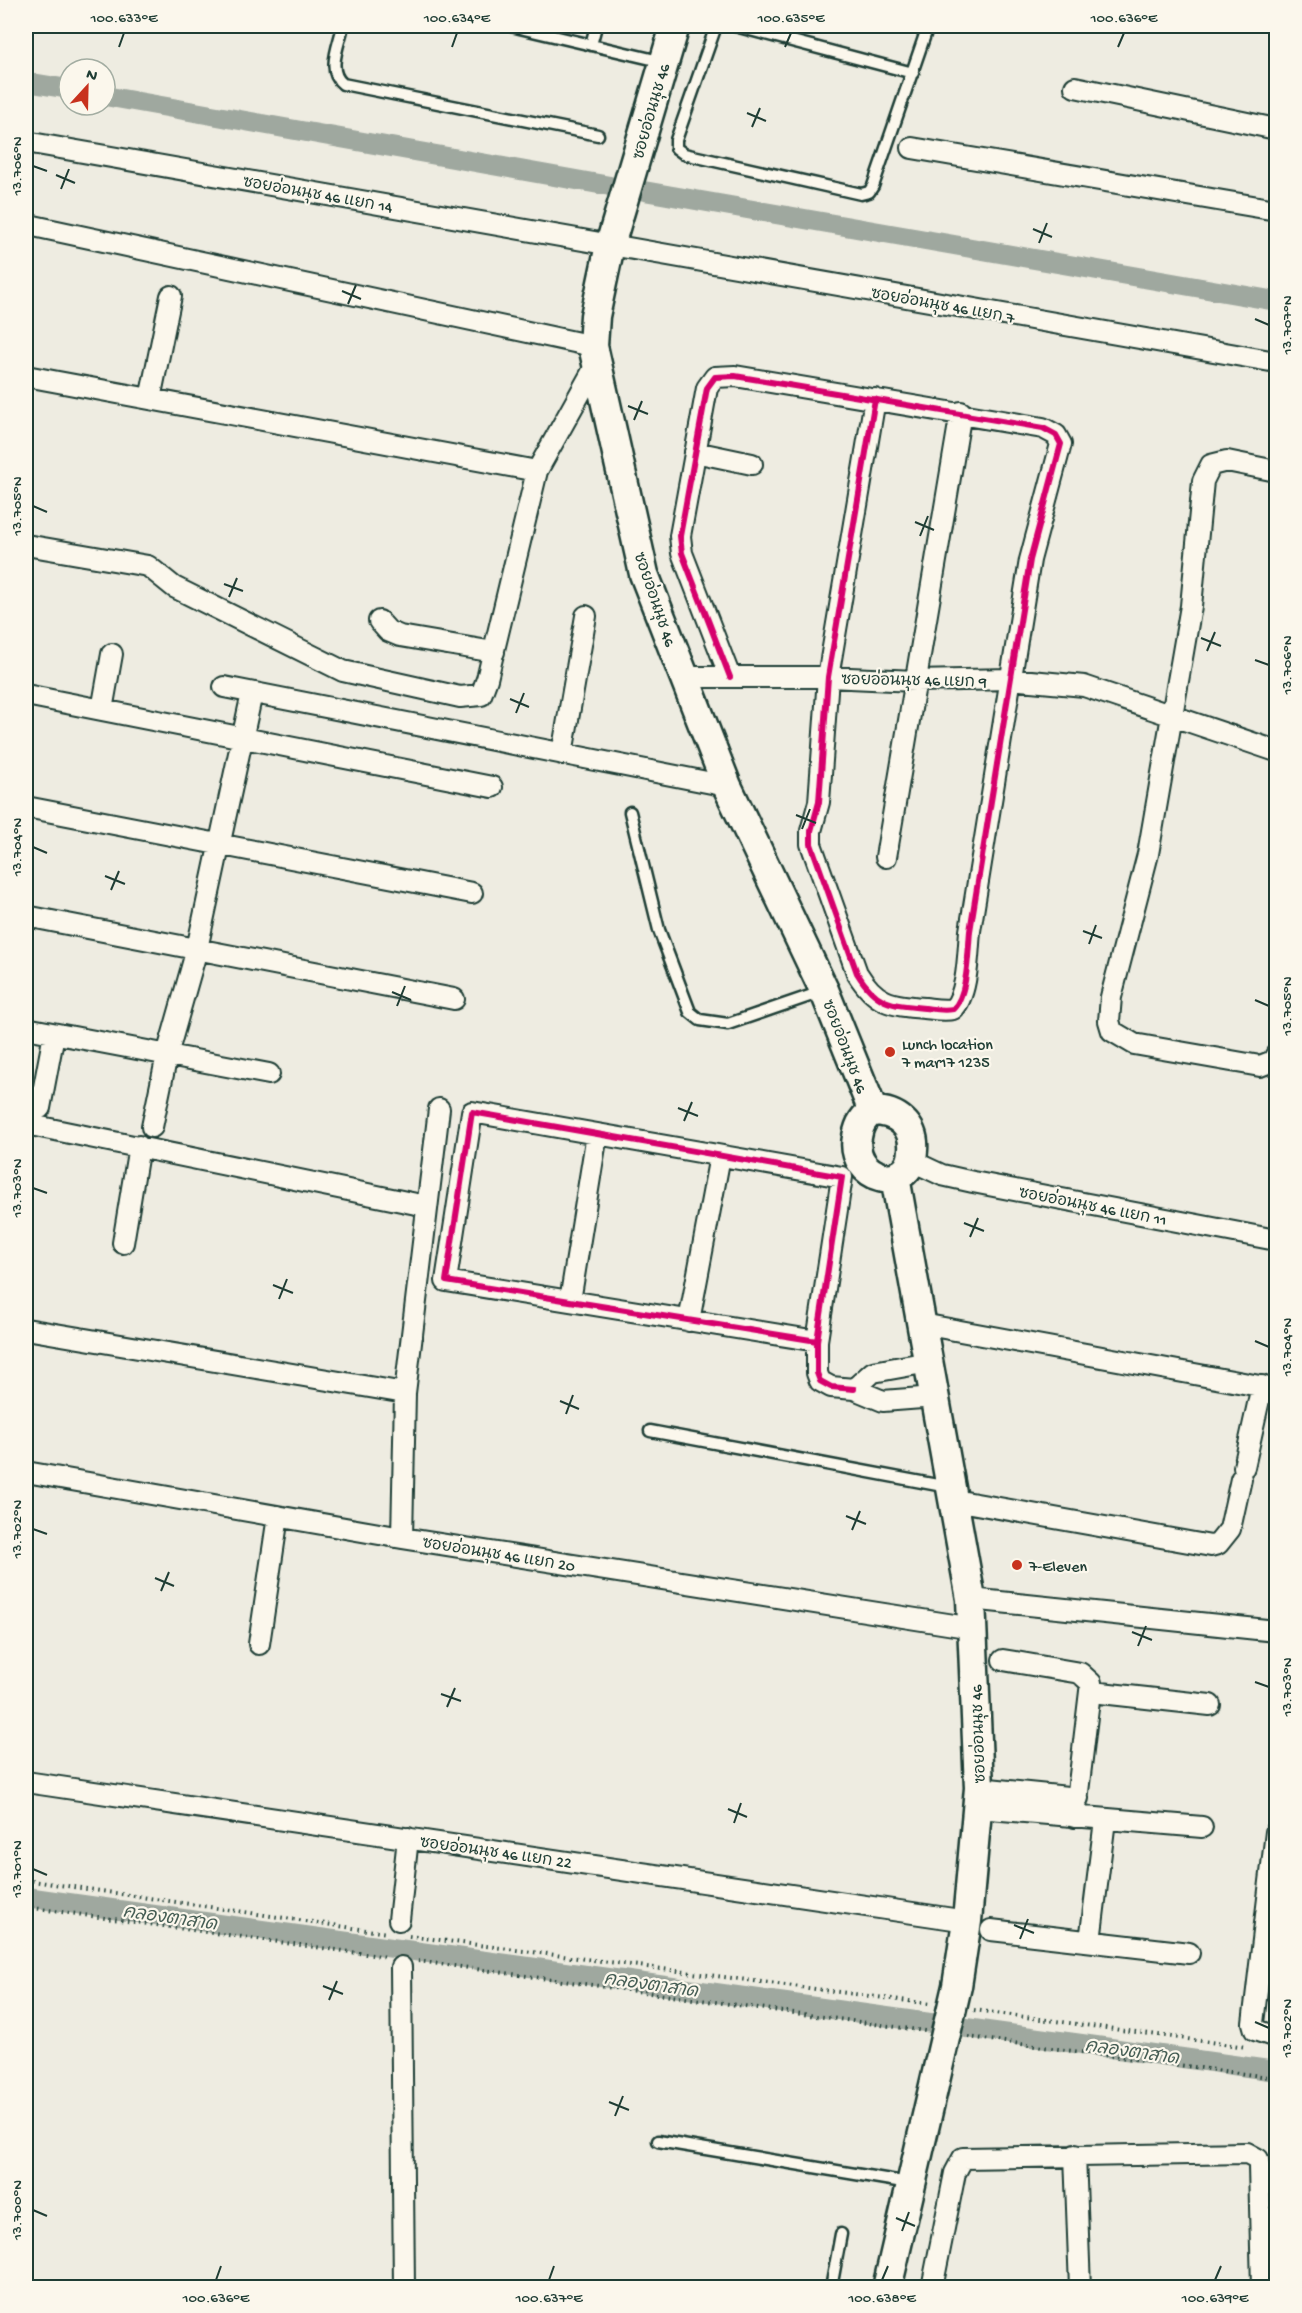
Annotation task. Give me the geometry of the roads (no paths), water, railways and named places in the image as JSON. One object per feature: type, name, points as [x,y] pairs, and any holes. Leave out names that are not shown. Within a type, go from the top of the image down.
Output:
[{"type":"street","name":"ซอยอ่อนนุช 46","points":[[675,26],[610,245],[595,316],[594,356],[644,574],[727,786],[824,990],[873,1111]]},
{"type":"street","points":[[1075,87],[1276,129]]},
{"type":"street","name":"ซอยอ่อนนุช 46 แยก 14","points":[[26,142],[610,245]]},
{"type":"street","points":[[912,148],[1276,210]]},
{"type":"street","points":[[26,545],[148,566],[174,587],[343,671],[460,698],[481,696],[537,471],[594,356],[29,225]]},
{"type":"street","name":"ซอยอ่อนนุช 46 แยก 7","points":[[610,245],[1276,362]]},
{"type":"street","points":[[150,399],[171,296]]},
{"type":"street","points":[[26,376],[537,471]]},
{"type":"street","points":[[730,676],[682,553],[682,519],[694,452],[707,388],[715,377],[735,376],[961,412],[1043,428],[1056,435],[1061,444],[1030,560],[959,1004],[947,1011],[896,1006],[884,1002],[867,989],[858,973],[811,844],[811,831],[819,802],[828,677],[875,399]]},
{"type":"street","points":[[886,858],[961,412]]},
{"type":"street","points":[[694,452],[752,464]]},
{"type":"street","points":[[1276,471],[1227,462],[1211,465],[1203,481],[1191,606],[1148,854],[1111,997],[1108,1021],[1112,1031],[1134,1044],[1260,1066],[1273,1061],[1276,1055]]},
{"type":"street","points":[[562,754],[586,615]]},
{"type":"street","points":[[379,621],[388,631],[400,636],[494,651]]},
{"type":"street","points":[[102,710],[112,654]]},
{"type":"street","name":"ซอยอ่อนนุช 46 แยก 9","points":[[685,677],[828,677],[915,681],[1010,680],[1084,686],[1276,751]]},
{"type":"street","points":[[224,687],[727,786]]},
{"type":"street","points":[[152,1127],[166,1055],[197,949],[252,693]]},
{"type":"street","points":[[26,695],[492,788]]},
{"type":"street","points":[[26,807],[472,893]]},
{"type":"street","points":[[26,916],[454,999]]},
{"type":"street","points":[[26,1028],[269,1074]]},
{"type":"street","points":[[40,1108],[54,1034]]},
{"type":"street","points":[[402,1538],[405,1393],[439,1109]]},
{"type":"street","points":[[873,1111],[892,1114],[910,1129],[914,1141],[904,1169],[877,1176],[865,1169],[858,1158],[855,1145],[858,1130],[864,1117],[873,1111]]},
{"type":"street","points":[[817,1341],[446,1281],[472,1112],[842,1177],[817,1341],[817,1373],[820,1381],[831,1387],[854,1389],[883,1401],[935,1397]]},
{"type":"street","points":[[26,1124],[426,1206]]},
{"type":"street","points":[[570,1302],[597,1134]]},
{"type":"street","points":[[123,1243],[139,1146]]},
{"type":"street","points":[[689,1321],[720,1156]]},
{"type":"street","name":"ซอยอ่อนนุช 46","points":[[887,2288],[951,2017],[979,1925],[979,1798],[971,1599],[922,1324],[904,1169]]},
{"type":"street","name":"ซอยอ่อนนุช 46 แยก 11","points":[[904,1169],[1276,1240]]},
{"type":"street","points":[[922,1324],[1269,1388],[1242,1473],[1230,1529],[1218,1544],[1210,1546],[953,1494]]},
{"type":"street","points":[[26,1329],[405,1393]]},
{"type":"street","points":[[854,1389],[873,1372],[929,1362]]},
{"type":"street","name":"ซอยอ่อนนุช 46 แยก 20","points":[[26,1472],[402,1538],[973,1628]]},
{"type":"street","points":[[259,1644],[279,1516]]},
{"type":"street","points":[[971,1599],[1276,1631]]},
{"type":"street","points":[[1003,1660],[1080,1673],[1087,1677],[1092,1692],[1077,1808]]},
{"type":"street","points":[[1092,1692],[1210,1705]]},
{"type":"street","name":"ซอยอ่อนนุช 46 แยก 22","points":[[26,1782],[979,1925],[1189,1953]]},
{"type":"street","points":[[979,1798],[1077,1808],[1105,1820],[1202,1827]]},
{"type":"street","points":[[1090,1941],[1105,1820]]},
{"type":"street","points":[[1276,1832],[1270,1923],[1253,2023],[1255,2030],[1261,2034],[1276,2037]]},
{"type":"street","points":[[400,1930],[408,1838]]},
{"type":"street","points":[[403,1962],[404,2288]]},
{"type":"street","points":[[932,2288],[955,2173],[963,2158],[1247,2153],[1254,2156],[1259,2166],[1262,2288]]},
{"type":"street","points":[[1075,2155],[1080,2288]]},
{"type":"lane","points":[[343,26],[333,70],[336,79],[343,84],[598,135]]},
{"type":"lane","points":[[511,26],[664,62]]},
{"type":"lane","points":[[591,45],[596,26]]},
{"type":"lane","points":[[716,26],[676,140],[676,148],[684,153],[861,194],[869,192],[928,26]]},
{"type":"lane","points":[[735,26],[913,73]]},
{"type":"lane","points":[[630,812],[660,930],[690,1012],[700,1020],[728,1024],[824,990]]},
{"type":"lane","points":[[650,1431],[953,1494]]},
{"type":"lane","points":[[658,2141],[911,2184]]},
{"type":"lane","points":[[831,2288],[841,2234]]},
{"type":"waterway","points":[[26,82],[57,87]]},
{"type":"waterway","points":[[117,98],[610,186]]},
{"type":"waterway","points":[[644,191],[1276,301]]},
{"type":"waterway","name":"คลองตาสาด","points":[[26,1897],[1276,2071]]},
{"type":"place","name":"Lunch location 7 mar17 1235","points":[[890,1052]]},
{"type":"place","name":"7-Eleven","points":[[1017,1565]]}]
